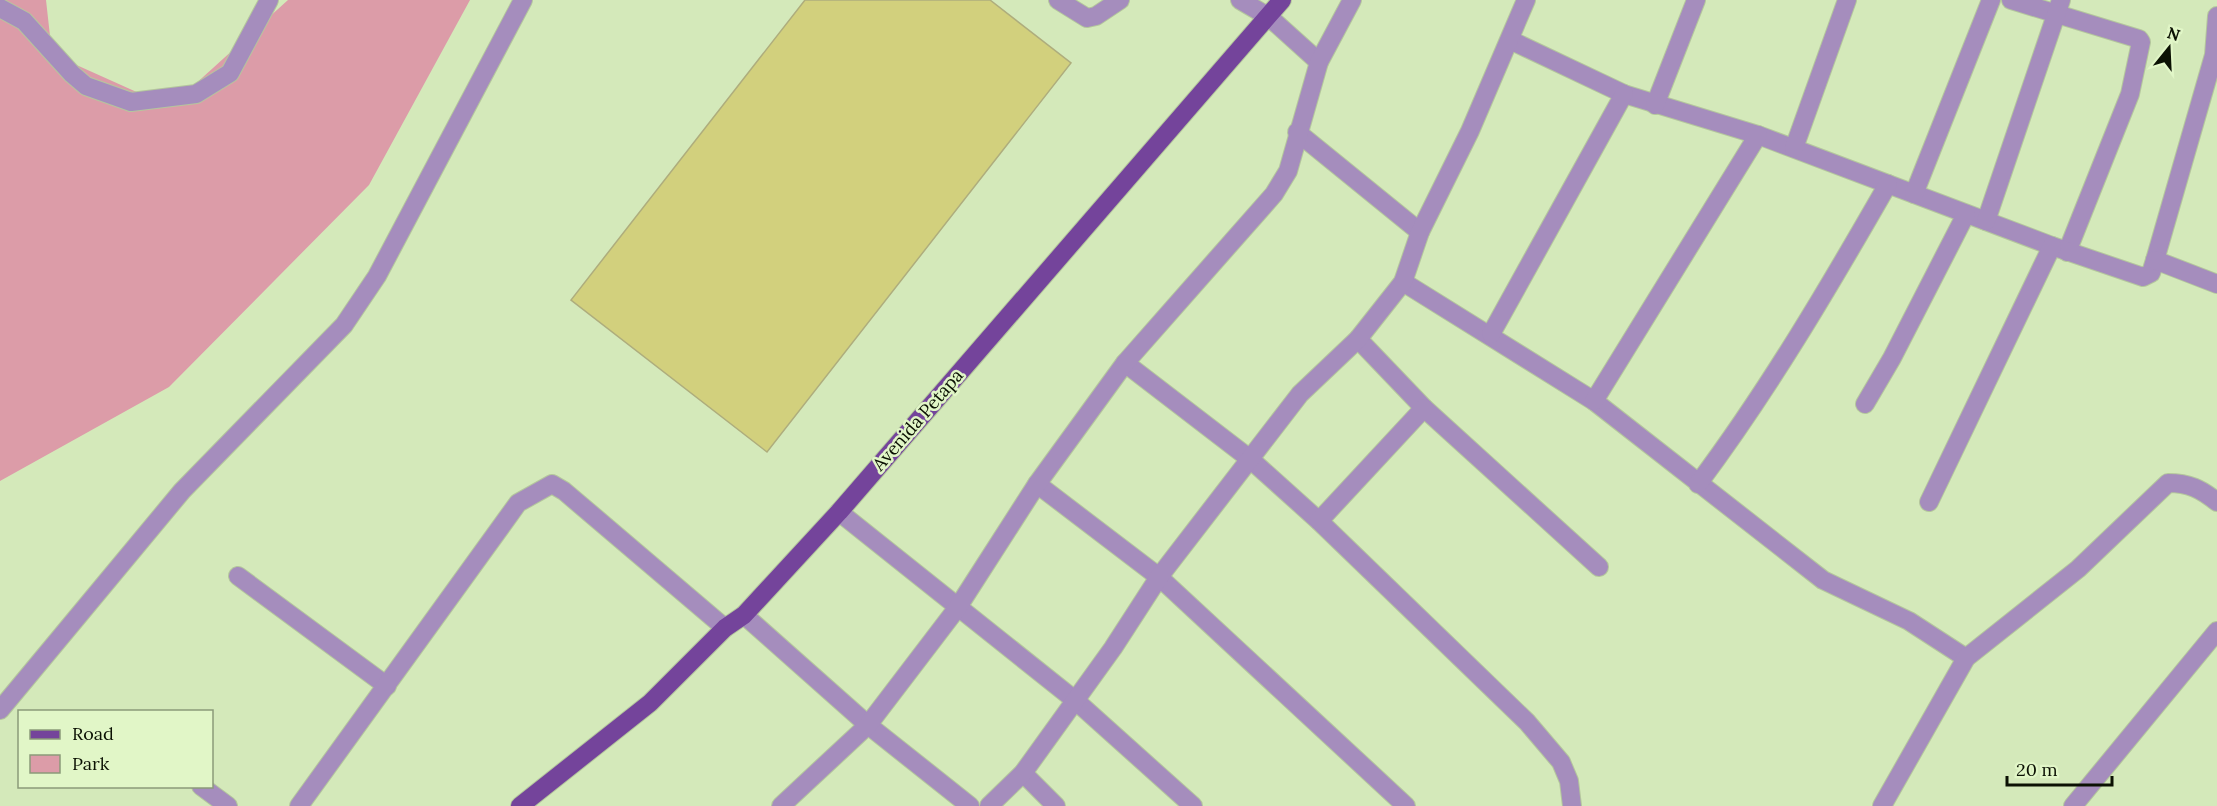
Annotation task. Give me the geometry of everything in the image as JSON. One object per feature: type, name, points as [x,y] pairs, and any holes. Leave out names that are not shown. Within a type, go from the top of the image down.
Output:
[{"type":"main road","name":"Avenida Petapa","points":[[520,806],[650,703],[725,628],[744,615],[839,512],[1282,0]]},
{"type":"street","points":[[0,8],[24,21],[72,74],[86,86],[131,102],[196,94],[230,73],[269,0]]},
{"type":"street","points":[[0,710],[182,491],[344,325],[377,276],[523,0]]},
{"type":"street","points":[[1058,0],[1088,18],[1096,16],[1120,0]]},
{"type":"street","points":[[1240,0],[1269,17],[1319,62]]},
{"type":"street","points":[[781,806],[868,725],[958,607],[1037,484],[1125,363],[1274,194],[1288,171],[1296,132],[1319,62],[1352,0]]},
{"type":"street","points":[[989,806],[1023,773],[1076,701],[1159,577],[1300,394],[1358,339],[1403,282],[1420,232],[1470,131],[1526,0]]},
{"type":"street","points":[[1655,105],[1696,0]]},
{"type":"street","points":[[1794,148],[1847,0]]},
{"type":"street","points":[[1914,194],[1991,0]]},
{"type":"street","points":[[1929,502],[2059,249],[2130,94],[2142,46],[2139,39],[2059,7],[2011,0]]},
{"type":"street","points":[[1986,221],[2059,7]]},
{"type":"street","points":[[1510,40],[1624,94],[1758,135],[2059,249],[2143,277],[2151,273],[2216,55],[2217,16]]},
{"type":"street","points":[[1491,334],[1624,94]]},
{"type":"street","points":[[1296,132],[1420,232]]},
{"type":"street","points":[[1594,401],[1758,135]]},
{"type":"street","points":[[1698,484],[1738,430],[1818,305],[1888,184]]},
{"type":"street","points":[[1865,404],[1892,358],[1966,214]]},
{"type":"street","points":[[2155,260],[2217,284]]},
{"type":"street","points":[[1403,282],[1491,334],[1594,401],[1823,580],[1909,621],[1966,658]]},
{"type":"street","points":[[1358,339],[1424,408],[1599,567]]},
{"type":"street","points":[[1125,363],[1250,459],[1319,521],[1527,722],[1561,762],[1569,781],[1572,806]]},
{"type":"street","points":[[1319,521],[1424,408]]},
{"type":"street","points":[[1882,806],[1966,658],[2078,569],[2169,483],[2184,483],[2202,490],[2217,502]]},
{"type":"street","points":[[299,806],[518,503],[552,484],[564,491],[725,628]]},
{"type":"street","points":[[1037,484],[1159,577],[1406,806]]},
{"type":"street","points":[[839,512],[1076,701],[1193,806]]},
{"type":"street","points":[[238,576],[387,686]]},
{"type":"street","points":[[744,615],[868,725],[970,806]]},
{"type":"street","points":[[2073,806],[2217,631]]},
{"type":"street","points":[[1023,773],[1056,806]]},
{"type":"street","points":[[204,788],[228,806]]},
{"type":"green space","points":[[0,0],[46,0],[52,54],[170,107],[288,0],[470,0],[369,185],[169,387],[0,481]]},
{"type":"building","points":[[805,0],[990,0],[1071,63],[767,452],[571,300]]}]
